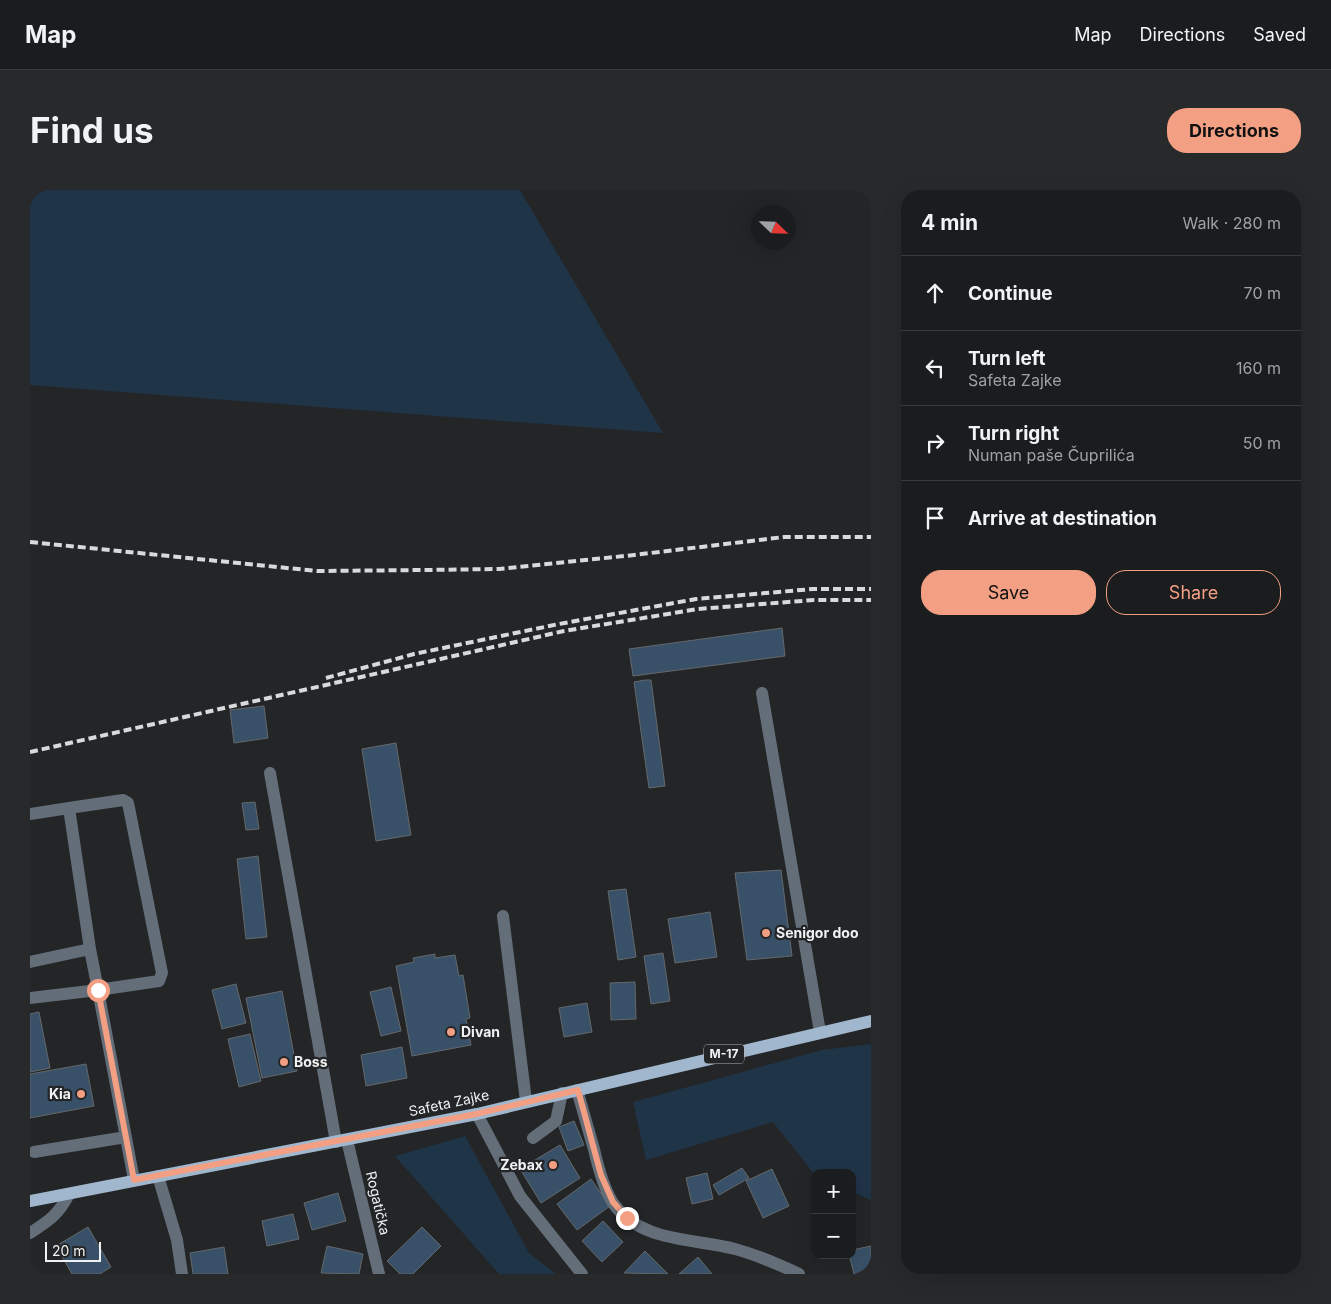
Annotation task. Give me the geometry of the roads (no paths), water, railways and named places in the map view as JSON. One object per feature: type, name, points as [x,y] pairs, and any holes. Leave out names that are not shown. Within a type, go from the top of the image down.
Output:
[{"type":"main road","name":"Safeta Zajke","points":[[30,1201],[476,1114],[871,1021]]},
{"type":"street","points":[[762,693],[820,1032]]},
{"type":"street","name":"Rogatička","points":[[270,773],[342,1141],[379,1274]]},
{"type":"street","points":[[30,814],[123,800],[128,803],[162,974],[159,981],[30,998]]},
{"type":"street","points":[[69,808],[90,949],[134,1180]]},
{"type":"street","points":[[503,916],[526,1101]]},
{"type":"street","points":[[30,962],[90,949]]},
{"type":"street","points":[[578,1090],[601,1175],[613,1202],[627,1218],[644,1230],[759,1256],[799,1274]]},
{"type":"street","points":[[533,1138],[556,1121],[562,1093]]},
{"type":"street","points":[[476,1114],[520,1196],[582,1274]]},
{"type":"street","points":[[34,1152],[126,1137]]},
{"type":"street","points":[[158,1176],[177,1240],[182,1274]]},
{"type":"street","points":[[30,1233],[50,1220],[62,1208],[69,1194]]},
{"type":"railway","points":[[30,542],[317,571],[499,569],[784,537],[871,537]]},
{"type":"railway","points":[[326,678],[414,654],[559,624],[696,599],[813,589],[871,589]]},
{"type":"railway","points":[[30,752],[564,631],[698,609],[814,600],[871,600]]},
{"type":"place","name":"Senigor doo","points":[[766,933]]},
{"type":"place","name":"Divan","points":[[451,1032]]},
{"type":"place","name":"Boss","points":[[284,1062]]},
{"type":"place","name":"Kia","points":[[81,1094]]},
{"type":"place","name":"Zebax","points":[[553,1165]]}]
